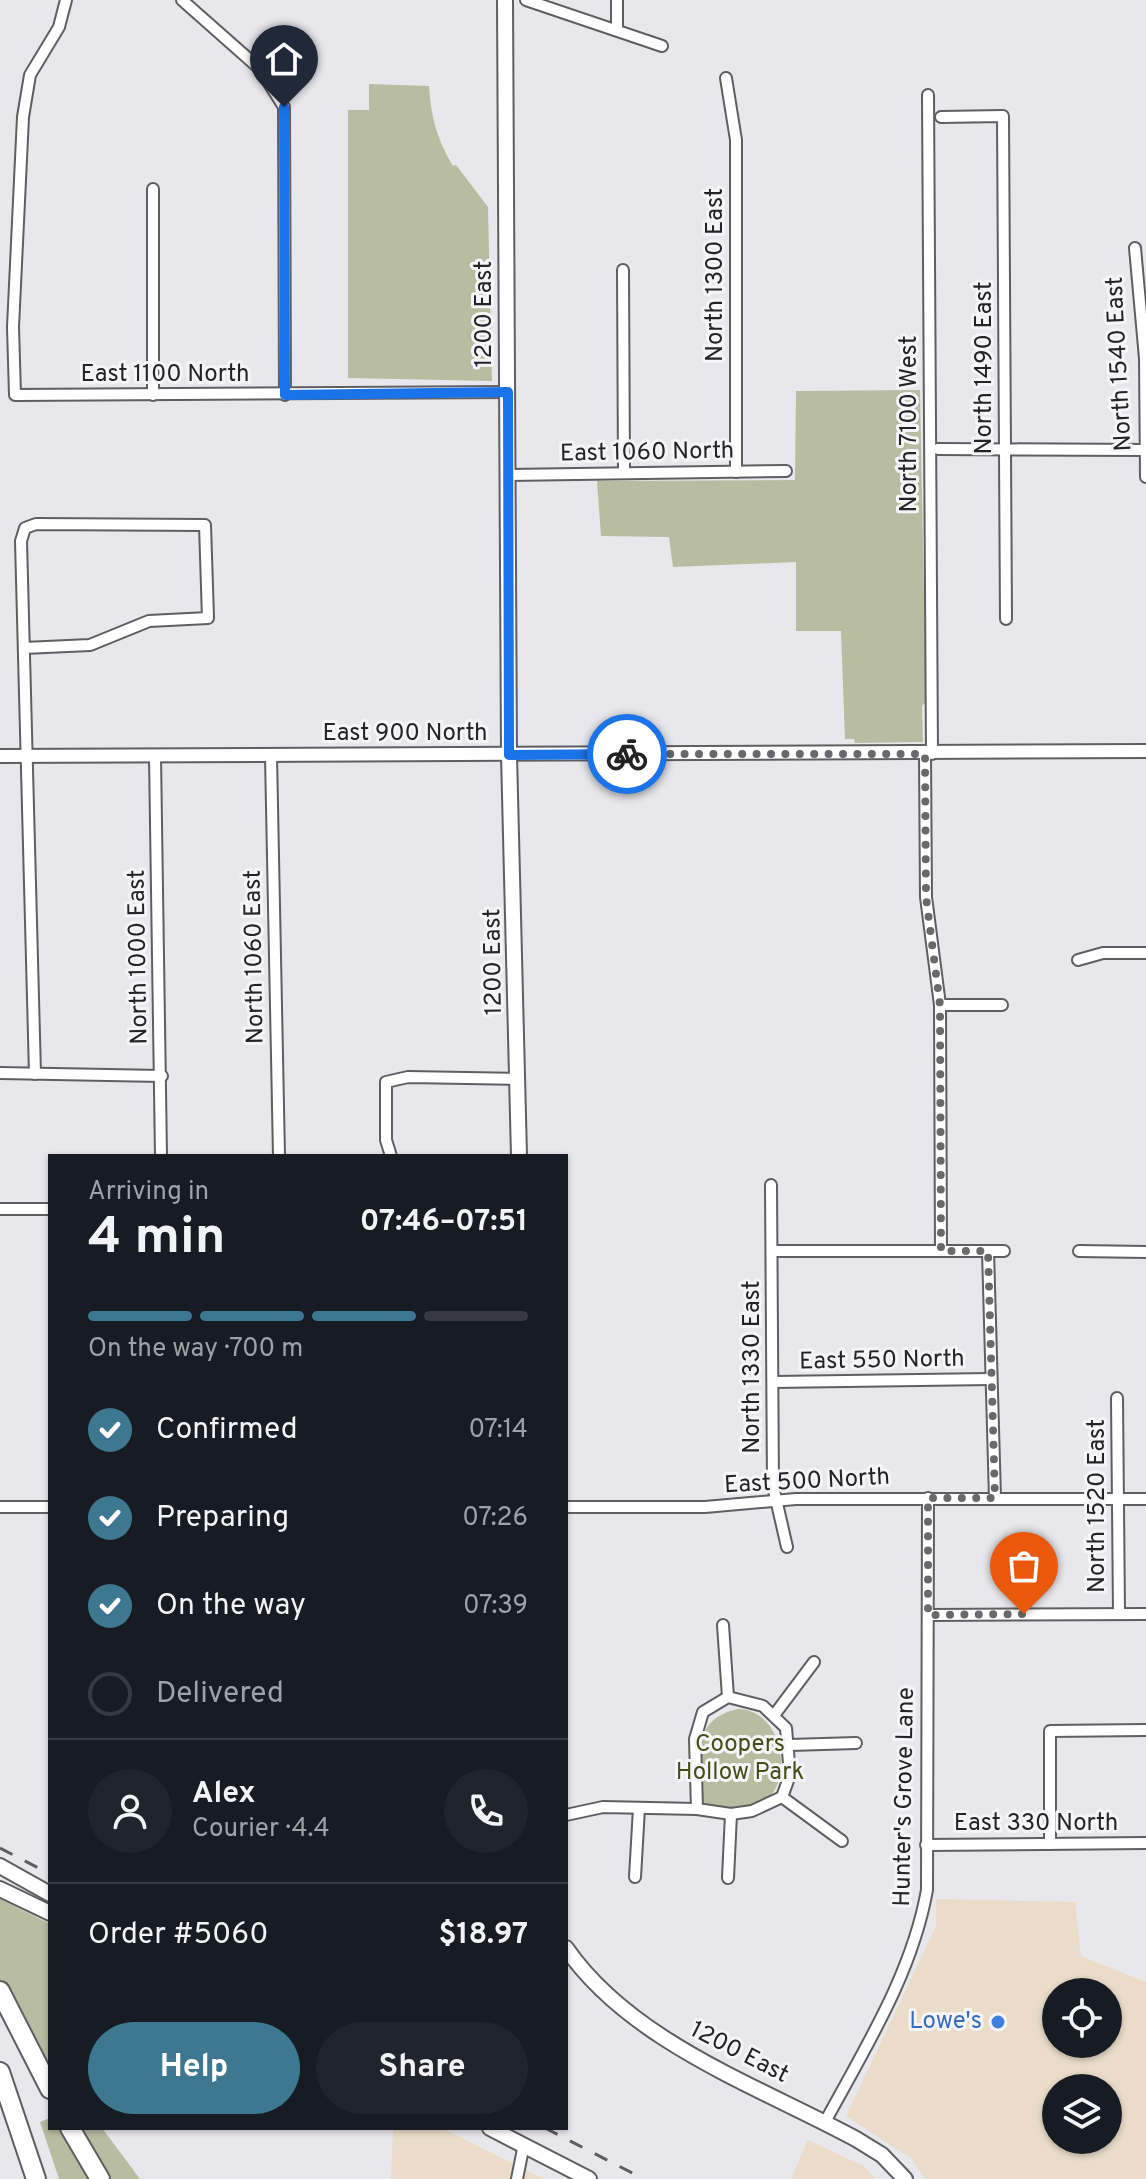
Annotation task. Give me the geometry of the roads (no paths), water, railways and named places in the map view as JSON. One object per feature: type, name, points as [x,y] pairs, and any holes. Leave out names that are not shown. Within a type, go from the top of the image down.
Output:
[{"type":"highway","points":[[0,1991],[48,2085]]},
{"type":"highway","points":[[0,2072],[36,2179]]},
{"type":"highway","points":[[71,2130],[100,2179]]},
{"type":"main road","name":"1200 East","points":[[505,0],[509,755],[519,1154]]},
{"type":"main road","points":[[0,1866],[48,1893]]},
{"type":"main road","points":[[0,1889],[48,1912]]},
{"type":"main road","name":"1200 East","points":[[568,1950],[600,1990],[638,2023],[882,2155],[905,2179]]},
{"type":"main road","points":[[494,2130],[589,2179]]},
{"type":"street","points":[[0,327],[13,327],[23,117],[30,75],[59,27],[66,0]]},
{"type":"street","points":[[182,0],[260,69],[284,107],[285,395]]},
{"type":"street","points":[[526,0],[662,46]]},
{"type":"street","points":[[617,0],[617,29]]},
{"type":"street","name":"North 1300 East","points":[[726,78],[736,140],[736,472]]},
{"type":"street","name":"North 7100 West","points":[[928,95],[929,754],[926,897],[940,1005],[941,1251]]},
{"type":"street","name":"North 1490 East","points":[[941,117],[1003,116],[1006,619]]},
{"type":"street","points":[[153,189],[153,395]]},
{"type":"street","name":"North 1540 East","points":[[1135,248],[1136,289],[1144,321],[1146,477]]},
{"type":"street","points":[[623,270],[624,473]]},
{"type":"street","name":"East 1100 North","points":[[13,327],[15,395],[508,392]]},
{"type":"street","points":[[938,449],[1145,450]]},
{"type":"street","name":"East 1060 North","points":[[509,475],[786,471]]},
{"type":"street","points":[[24,648],[90,645],[149,621],[208,618],[205,525],[36,524],[25,528],[21,541],[24,756],[35,1074]]},
{"type":"street","name":"East 900 North","points":[[0,756],[1146,751]]},
{"type":"street","name":"North 1000 East","points":[[155,756],[161,1154]]},
{"type":"street","name":"North 1060 East","points":[[271,756],[279,1154]]},
{"type":"street","points":[[1078,960],[1103,953],[1146,953]]},
{"type":"street","points":[[940,1005],[1002,1005]]},
{"type":"street","points":[[0,1073],[162,1076]]},
{"type":"street","points":[[390,1154],[386,1140],[386,1082],[408,1077],[518,1079]]},
{"type":"street","name":"North 1330 East","points":[[771,1185],[775,1501],[782,1514],[787,1547]]},
{"type":"street","points":[[0,1209],[48,1209]]},
{"type":"street","points":[[772,1251],[1004,1251]]},
{"type":"street","points":[[988,1251],[995,1498]]},
{"type":"street","points":[[1079,1251],[1146,1252]]},
{"type":"street","name":"East 550 North","points":[[773,1382],[991,1379]]},
{"type":"street","name":"North 1520 East","points":[[1117,1398],[1119,1613]]},
{"type":"street","name":"East 500 North","points":[[568,1507],[705,1507],[775,1501],[928,1498],[1146,1499]]},
{"type":"street","name":"Hunter's Grove Lane","points":[[825,2122],[865,2049],[916,1942],[927,1890],[928,1498]]},
{"type":"street","points":[[0,1507],[48,1507]]},
{"type":"street","points":[[928,1615],[1146,1614]]},
{"type":"street","points":[[723,1625],[728,1697]]},
{"type":"street","points":[[775,1714],[814,1662]]},
{"type":"street","points":[[568,1815],[603,1807],[697,1809],[731,1814],[752,1811],[782,1797],[790,1775],[790,1745],[786,1728],[775,1714],[763,1706],[728,1697],[703,1712],[695,1739],[697,1809]]},
{"type":"street","points":[[1050,1844],[1050,1731],[1146,1730]]},
{"type":"street","points":[[790,1745],[856,1743]]},
{"type":"street","points":[[782,1797],[842,1841]]},
{"type":"street","points":[[635,1877],[639,1808]]},
{"type":"street","points":[[728,1878],[731,1814]]},
{"type":"street","name":"East 330 North","points":[[926,1845],[1146,1843]]},
{"type":"street","points":[[517,2179],[524,2144]]},
{"type":"railway","points":[[0,1848],[48,1873]]},
{"type":"railway","points":[[549,2130],[644,2179]]},
{"type":"place","name":"Lowe's","points":[[998,2022]]},
{"type":"park label","name":"Coopers Hollow Park","points":[[740,1759]]}]
